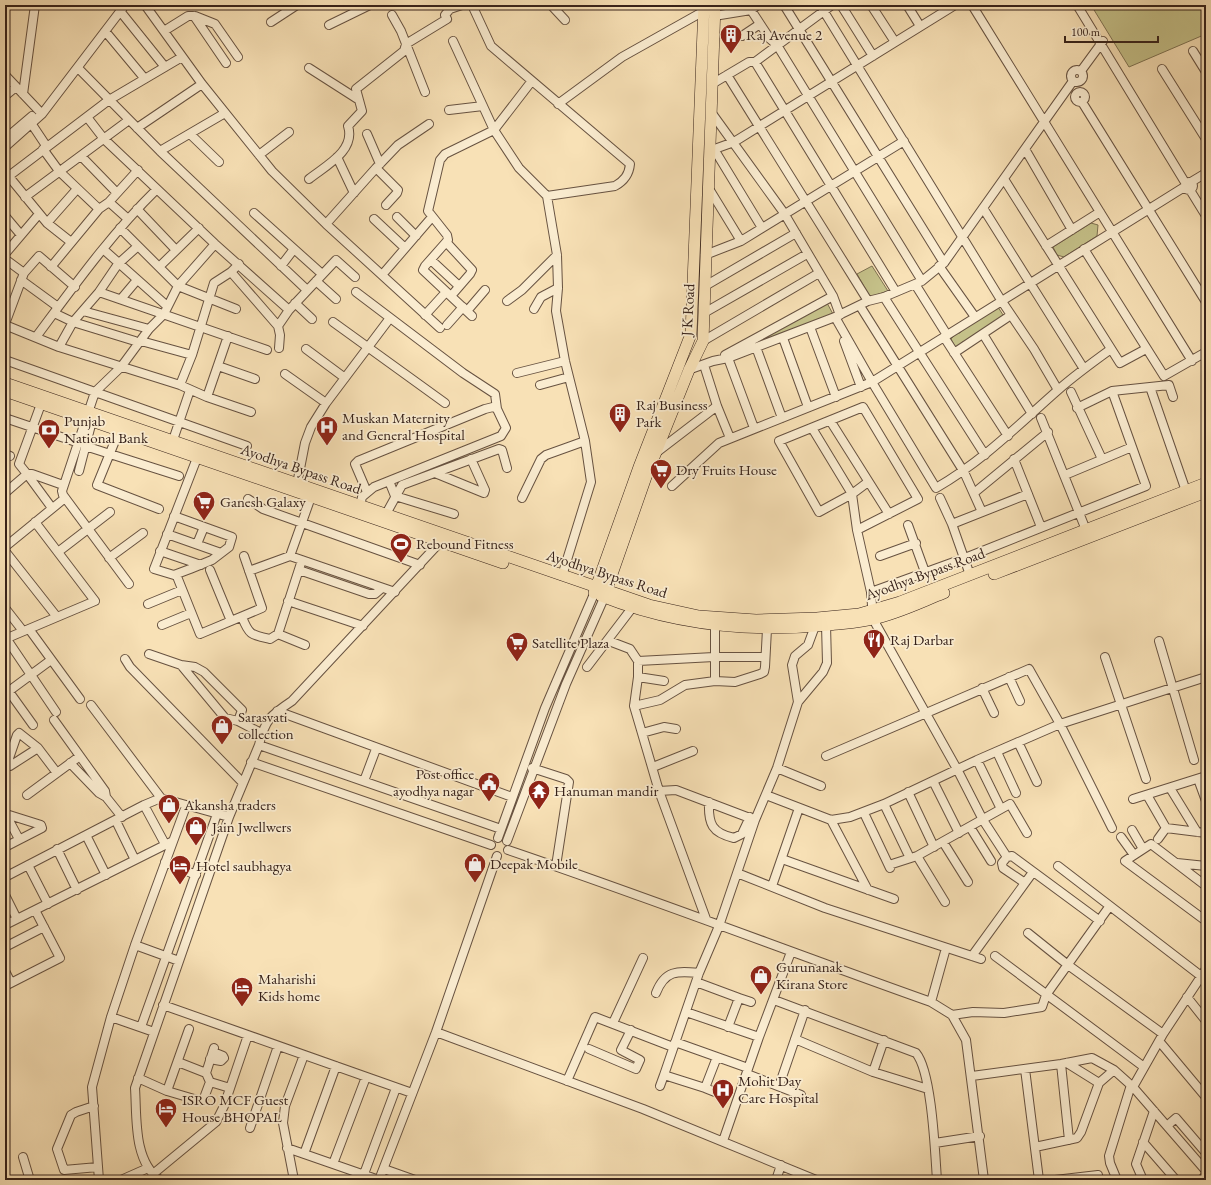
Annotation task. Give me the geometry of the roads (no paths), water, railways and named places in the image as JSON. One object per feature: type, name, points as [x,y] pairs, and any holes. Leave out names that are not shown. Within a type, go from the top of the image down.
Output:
[{"type":"main road","name":"J K Road","points":[[600,592],[657,452],[673,396],[676,373],[691,334],[712,112],[710,10]]},
{"type":"main road","name":"J K Road","points":[[600,592],[639,468],[673,396],[703,341],[708,187],[710,10]]},
{"type":"main road","name":"Ayodhya Bypass Road","points":[[5,383],[119,431],[171,445],[197,458],[311,497],[562,576],[600,592],[632,608],[672,619],[715,626],[767,629],[821,626],[872,615],[1087,533],[1206,483]]},
{"type":"main road","name":"Ayodhya Bypass Road","points":[[5,391],[41,404],[297,484],[386,514],[444,539],[600,592],[699,616],[756,620],[817,618],[859,614],[872,615],[900,602],[970,575],[1206,492]]},
{"type":"street","points":[[23,94],[35,5]]},
{"type":"street","points":[[146,5],[202,84],[272,171],[326,224],[425,315],[444,327],[467,312],[485,290]]},
{"type":"street","points":[[271,22],[297,5]]},
{"type":"street","points":[[329,25],[370,5]]},
{"type":"street","points":[[309,179],[337,157],[348,144],[350,131],[348,126],[362,111],[356,88],[404,51],[406,44],[447,19],[445,15],[449,7],[462,5]]},
{"type":"street","points":[[472,5],[491,46],[531,82],[630,164],[630,170],[623,182],[615,186],[547,196]]},
{"type":"street","points":[[551,5],[565,20]]},
{"type":"street","points":[[784,5],[832,81],[975,317]]},
{"type":"street","points":[[712,84],[748,62],[755,62],[800,29],[822,8],[832,5]]},
{"type":"street","points":[[841,5],[873,56]]},
{"type":"street","points":[[871,5],[895,42]]},
{"type":"street","points":[[907,5],[920,26]]},
{"type":"street","points":[[762,228],[708,146],[734,142],[873,56],[945,8],[955,5]]},
{"type":"street","points":[[972,5],[1192,361]]},
{"type":"street","points":[[1077,5],[1190,185],[1206,207]]},
{"type":"street","points":[[1081,5],[1102,43]]},
{"type":"street","points":[[558,104],[622,57],[710,10],[754,7],[760,24],[770,39],[777,45],[855,171],[919,282],[954,353],[1008,436]]},
{"type":"street","points":[[5,147],[31,123],[78,68],[122,8],[165,67]]},
{"type":"street","points":[[822,8],[1058,390]]},
{"type":"street","points":[[392,15],[406,44],[425,92]]},
{"type":"street","points":[[164,31],[188,16],[194,16],[215,24],[238,57]]},
{"type":"street","points":[[194,16],[226,63]]},
{"type":"street","points":[[742,36],[760,24]]},
{"type":"street","points":[[105,31],[145,79]]},
{"type":"street","points":[[453,42],[494,130],[519,168],[547,196],[557,255],[558,288],[556,311],[565,361],[585,441],[591,482],[562,576]]},
{"type":"street","points":[[1072,82],[1082,80],[1083,75],[1081,71],[1102,43]]},
{"type":"street","points":[[1193,51],[1206,72]]},
{"type":"street","points":[[71,242],[47,223],[6,176],[109,100],[182,57]]},
{"type":"street","points":[[755,62],[896,292]]},
{"type":"street","points":[[78,68],[160,152],[307,290]]},
{"type":"street","points":[[309,68],[359,100]]},
{"type":"street","points":[[1162,69],[1206,139]]},
{"type":"street","points":[[5,75],[40,112]]},
{"type":"street","points":[[727,76],[760,126],[804,201],[864,304],[897,367],[964,472],[982,512]]},
{"type":"street","points":[[467,312],[424,270],[447,242],[447,234],[428,211],[442,156],[494,130],[531,82]]},
{"type":"street","points":[[713,361],[728,358],[783,338],[919,282],[942,264],[1072,82]]},
{"type":"street","points":[[1072,82],[1079,92],[1083,92],[1085,100],[1082,102],[1206,302]]},
{"type":"street","points":[[137,128],[202,84]]},
{"type":"street","points":[[5,96],[16,87]]},
{"type":"street","points":[[448,110],[483,106]]},
{"type":"street","points":[[5,139],[40,112]]},
{"type":"street","points":[[712,112],[784,213],[833,296],[861,387]]},
{"type":"street","points":[[160,152],[225,113]]},
{"type":"street","points":[[87,117],[104,139],[215,244],[289,310]]},
{"type":"street","points":[[24,197],[129,120]]},
{"type":"street","points":[[31,123],[60,171],[99,209]]},
{"type":"street","points":[[326,224],[398,145],[430,124]]},
{"type":"street","points":[[259,155],[289,132]]},
{"type":"street","points":[[190,134],[219,162]]},
{"type":"street","points":[[367,134],[378,166],[398,190],[397,194],[386,205]]},
{"type":"street","points":[[705,255],[741,241],[784,213],[904,141]]},
{"type":"street","points":[[1024,149],[1072,230]]},
{"type":"street","points":[[81,156],[117,193]]},
{"type":"street","points":[[337,157],[354,193]]},
{"type":"street","points":[[51,267],[99,209],[117,193],[138,170]]},
{"type":"street","points":[[672,486],[720,443],[754,428],[872,382],[1001,300],[1190,185],[1206,173]]},
{"type":"street","points":[[1190,185],[1206,178]]},
{"type":"street","points":[[1004,179],[1120,363],[1146,349]]},
{"type":"street","points":[[1190,185],[1206,216]]},
{"type":"street","points":[[708,187],[741,241]]},
{"type":"street","points":[[47,223],[77,189]]},
{"type":"street","points":[[36,337],[120,228],[157,189]]},
{"type":"street","points":[[108,202],[128,219]]},
{"type":"street","points":[[983,208],[1084,369]]},
{"type":"street","points":[[137,209],[176,250]]},
{"type":"street","points":[[1046,246],[1100,212]]},
{"type":"street","points":[[254,213],[322,274]]},
{"type":"street","points":[[5,254],[39,214]]},
{"type":"street","points":[[5,216],[21,235]]},
{"type":"street","points":[[397,217],[416,236]]},
{"type":"street","points":[[382,275],[432,217]]},
{"type":"street","points":[[374,219],[405,248]]},
{"type":"street","points":[[120,228],[178,286],[236,309]]},
{"type":"street","points":[[159,267],[199,228]]},
{"type":"street","points":[[705,286],[796,233]]},
{"type":"street","points":[[425,315],[459,286],[472,270],[447,242]]},
{"type":"street","points":[[79,471],[82,445],[95,392],[121,367],[138,341],[166,310],[178,286],[215,244]]},
{"type":"street","points":[[59,347],[73,322],[99,292],[118,264],[138,246]]},
{"type":"street","points":[[103,249],[137,280],[166,310]]},
{"type":"street","points":[[281,266],[294,249]]},
{"type":"street","points":[[1084,249],[1164,376],[1206,352]]},
{"type":"street","points":[[704,313],[807,254]]},
{"type":"street","points":[[507,301],[522,290],[557,255]]},
{"type":"street","points":[[75,287],[39,256],[23,276],[5,325],[59,347],[180,385],[207,397],[251,412]]},
{"type":"street","points":[[5,259],[56,310],[73,322],[192,355]]},
{"type":"street","points":[[278,326],[295,303],[336,260],[355,277]]},
{"type":"street","points":[[431,260],[459,286]]},
{"type":"street","points":[[180,385],[192,355],[214,283],[231,272],[239,264]]},
{"type":"street","points":[[231,272],[278,326],[280,348]]},
{"type":"street","points":[[703,341],[819,273]]},
{"type":"street","points":[[121,299],[137,280]]},
{"type":"street","points":[[316,281],[336,299]]},
{"type":"street","points":[[534,309],[541,297],[558,288]]},
{"type":"street","points":[[99,292],[166,310],[201,327],[267,350]]},
{"type":"street","points":[[356,292],[463,374],[495,394],[497,409],[506,428],[501,436],[389,481],[367,492],[362,498],[360,506]]},
{"type":"street","points":[[676,373],[713,361],[833,296]]},
{"type":"street","points":[[884,297],[986,454]]},
{"type":"street","points":[[295,303],[312,318]]},
{"type":"street","points":[[83,311],[150,329]]},
{"type":"street","points":[[954,353],[1011,315]]},
{"type":"street","points":[[838,316],[872,382],[936,488],[964,472],[1008,436],[1058,390],[1111,349]]},
{"type":"street","points":[[297,484],[305,443],[311,427],[326,403],[390,318]]},
{"type":"street","points":[[333,322],[446,403]]},
{"type":"street","points":[[810,327],[836,397]]},
{"type":"street","points":[[983,334],[1032,414]]},
{"type":"street","points":[[207,397],[228,336]]},
{"type":"street","points":[[783,338],[808,407]]},
{"type":"street","points":[[756,347],[782,418]]},
{"type":"street","points":[[306,349],[345,378]]},
{"type":"street","points":[[728,358],[754,428]]},
{"type":"street","points":[[5,360],[247,446]]},
{"type":"street","points":[[517,373],[565,361]]},
{"type":"street","points":[[704,365],[717,406],[730,438]]},
{"type":"street","points":[[218,366],[255,379]]},
{"type":"street","points":[[285,374],[326,403]]},
{"type":"street","points":[[540,385],[569,377]]},
{"type":"street","points":[[1077,408],[1112,391],[1169,385],[1173,397]]},
{"type":"street","points":[[1150,387],[1186,491]]},
{"type":"street","points":[[171,445],[190,390]]},
{"type":"street","points":[[871,592],[965,558],[1146,486],[1112,391]]},
{"type":"street","points":[[1071,392],[1077,408],[1102,459]]},
{"type":"street","points":[[41,404],[19,464],[52,508]]},
{"type":"street","points":[[657,452],[717,406]]},
{"type":"street","points":[[367,492],[356,469],[355,464],[358,461],[485,409],[493,407],[497,409]]},
{"type":"street","points":[[857,530],[918,499],[863,407],[779,442],[819,512],[852,494],[868,482]]},
{"type":"street","points":[[5,418],[82,445],[179,476]]},
{"type":"street","points":[[1042,418],[1087,533]]},
{"type":"street","points":[[830,422],[888,514]]},
{"type":"street","points":[[812,428],[852,494],[857,530],[871,592],[872,615],[957,769],[982,820],[1007,857]]},
{"type":"street","points":[[119,431],[97,485],[159,509]]},
{"type":"street","points":[[974,493],[1048,432]]},
{"type":"street","points":[[522,498],[541,459],[546,455],[585,441]]},
{"type":"street","points":[[82,445],[63,485],[62,491],[65,498],[129,584]]},
{"type":"street","points":[[1065,475],[1132,447]]},
{"type":"street","points":[[386,514],[402,485],[499,449],[502,450],[507,468]]},
{"type":"street","points":[[174,516],[232,537],[229,547],[212,560],[177,574],[154,569],[160,551],[197,458]]},
{"type":"street","points":[[434,473],[484,493],[485,490],[471,459]]},
{"type":"street","points":[[1014,459],[1041,527]]},
{"type":"street","points":[[5,493],[27,474],[32,474],[63,485]]},
{"type":"street","points":[[389,481],[395,496]]},
{"type":"street","points":[[952,524],[1028,494]]},
{"type":"street","points":[[395,496],[454,514]]},
{"type":"street","points":[[290,556],[311,497]]},
{"type":"street","points":[[5,547],[65,498]]},
{"type":"street","points":[[248,498],[263,509],[420,565]]},
{"type":"street","points":[[940,498],[952,524],[970,575]]},
{"type":"street","points":[[58,552],[110,512]]},
{"type":"street","points":[[35,522],[95,601],[6,639],[56,712]]},
{"type":"street","points":[[908,525],[916,543],[925,572]]},
{"type":"street","points":[[197,544],[204,527]]},
{"type":"street","points":[[109,558],[142,533]]},
{"type":"street","points":[[167,534],[221,553]]},
{"type":"street","points":[[160,1180],[150,1171],[144,1159],[138,1132],[135,1088],[229,817],[259,745],[261,733],[270,716],[292,701],[444,539]]},
{"type":"street","points":[[880,556],[916,543]]},
{"type":"street","points":[[5,551],[57,617]]},
{"type":"street","points":[[160,551],[201,565]]},
{"type":"street","points":[[178,579],[200,634],[262,608],[244,556]]},
{"type":"street","points":[[249,571],[290,556],[395,592]]},
{"type":"street","points":[[242,617],[247,630],[251,634],[270,639],[278,634],[302,560]]},
{"type":"street","points":[[210,570],[231,621]]},
{"type":"street","points":[[299,570],[369,594],[375,594],[382,588]]},
{"type":"street","points":[[148,604],[182,590]]},
{"type":"street","points":[[491,845],[498,838],[524,765],[577,630],[600,592]]},
{"type":"street","points":[[508,850],[506,841],[535,769],[600,592]]},
{"type":"street","points":[[288,601],[363,626]]},
{"type":"street","points":[[5,608],[51,660],[80,699]]},
{"type":"street","points":[[587,667],[609,641],[632,608]]},
{"type":"street","points":[[162,625],[191,613]]},
{"type":"street","points":[[715,626],[715,681]]},
{"type":"street","points":[[798,702],[792,665],[793,660],[808,645],[821,626]]},
{"type":"street","points":[[709,802],[709,815],[712,826],[717,832],[734,838],[742,834],[753,819],[766,795],[777,768],[798,702],[823,672],[826,663],[821,626]]},
{"type":"street","points":[[634,706],[660,700],[685,685],[715,681],[735,682],[764,672],[767,629]]},
{"type":"street","points":[[278,634],[305,645]]},
{"type":"street","points":[[609,641],[630,649],[638,661],[638,677],[634,706],[659,791],[706,919]]},
{"type":"street","points":[[1159,641],[1194,760]]},
{"type":"street","points":[[150,654],[181,665],[194,667],[204,672],[242,710],[238,721]]},
{"type":"street","points":[[638,661],[714,657],[765,657]]},
{"type":"street","points":[[1105,657],[1146,779]]},
{"type":"street","points":[[125,659],[130,668],[243,783]]},
{"type":"street","points":[[33,725],[7,689],[51,660]]},
{"type":"street","points":[[181,665],[225,718],[238,721],[261,733]]},
{"type":"street","points":[[826,756],[1028,669],[1060,724],[1112,828]]},
{"type":"street","points":[[638,677],[664,681]]},
{"type":"street","points":[[1009,677],[1020,701]]},
{"type":"street","points":[[766,795],[831,820],[864,813],[957,769],[1060,724],[1206,677]]},
{"type":"street","points":[[982,688],[994,713]]},
{"type":"street","points":[[91,705],[161,798],[229,817]]},
{"type":"street","points":[[277,711],[376,749],[512,797]]},
{"type":"street","points":[[54,720],[104,791],[119,819],[135,860]]},
{"type":"street","points":[[642,733],[664,727],[676,729]]},
{"type":"street","points":[[1018,742],[1037,782]]},
{"type":"street","points":[[259,745],[501,829]]},
{"type":"street","points":[[38,748],[57,773]]},
{"type":"street","points":[[364,781],[376,749]]},
{"type":"street","points":[[653,767],[693,751]]},
{"type":"street","points":[[997,752],[1016,793]]},
{"type":"street","points":[[27,795],[80,756]]},
{"type":"street","points":[[977,760],[1001,809]]},
{"type":"street","points":[[252,762],[491,845]]},
{"type":"street","points":[[70,763],[99,793],[106,797]]},
{"type":"street","points":[[524,765],[566,779],[569,782],[556,866]]},
{"type":"street","points":[[777,768],[821,786]]},
{"type":"street","points":[[1133,799],[1206,776]]},
{"type":"street","points":[[1198,779],[1206,801]]},
{"type":"street","points":[[933,781],[959,833]]},
{"type":"street","points":[[1170,788],[1197,832]]},
{"type":"street","points":[[659,791],[676,790],[753,819]]},
{"type":"street","points":[[908,792],[934,847]]},
{"type":"street","points":[[1147,795],[1166,828]]},
{"type":"street","points":[[5,877],[57,849],[119,819],[144,805],[161,798]]},
{"type":"street","points":[[884,804],[908,854]]},
{"type":"street","points":[[864,813],[889,866],[917,856],[1010,804],[1027,833]]},
{"type":"street","points":[[144,805],[169,843]]},
{"type":"street","points":[[100,1180],[92,1087],[111,1017],[165,862],[169,843],[186,806]]},
{"type":"street","points":[[772,886],[799,808]]},
{"type":"street","points":[[5,814],[19,839]]},
{"type":"street","points":[[5,814],[41,825],[42,828],[5,847]]},
{"type":"street","points":[[141,1027],[217,814]]},
{"type":"street","points":[[660,1086],[699,973],[719,926],[753,819]]},
{"type":"street","points":[[831,820],[868,890]]},
{"type":"street","points":[[970,827],[991,861]]},
{"type":"street","points":[[1166,828],[1206,833]]},
{"type":"street","points":[[1158,839],[1166,828]]},
{"type":"street","points":[[1132,830],[1143,849]]},
{"type":"street","points":[[86,835],[106,875]]},
{"type":"street","points":[[1121,837],[1134,855]]},
{"type":"street","points":[[498,838],[506,841]]},
{"type":"street","points":[[943,842],[968,882]]},
{"type":"street","points":[[5,924],[77,890],[169,843]]},
{"type":"street","points":[[1206,886],[1151,844],[1125,862],[1206,921]]},
{"type":"street","points":[[491,845],[492,852],[497,856],[504,855],[508,850]]},
{"type":"street","points":[[57,849],[77,890]]},
{"type":"street","points":[[508,850],[706,919],[719,926],[931,1002],[952,1015],[966,1040],[980,1136],[984,1180]]},
{"type":"street","points":[[287,1148],[379,1180],[436,1032],[497,856]]},
{"type":"street","points":[[917,856],[945,902]]},
{"type":"street","points":[[1025,883],[1003,868],[1002,863],[1007,857],[1012,856],[1100,921]]},
{"type":"street","points":[[782,859],[894,899]]},
{"type":"street","points":[[165,862],[196,875]]},
{"type":"street","points":[[1175,862],[1206,866]]},
{"type":"street","points":[[28,865],[48,904]]},
{"type":"street","points":[[1058,866],[1110,907],[1203,972],[1161,1037],[1132,1086],[1109,1156],[1110,1163],[1117,1180]]},
{"type":"street","points":[[972,956],[1033,872]]},
{"type":"street","points":[[737,873],[825,908],[981,959]]},
{"type":"street","points":[[5,895],[17,919]]},
{"type":"street","points":[[952,1015],[973,1012],[1004,1013],[1042,1007],[1046,995],[1110,907]]},
{"type":"street","points":[[5,971],[8,985],[60,958],[35,910]]},
{"type":"street","points":[[5,947],[44,927]]},
{"type":"street","points":[[1028,933],[1161,1037],[1205,1096]]},
{"type":"street","points":[[135,945],[179,961]]},
{"type":"street","points":[[931,1002],[946,948]]},
{"type":"street","points":[[723,1141],[759,1037],[791,952]]},
{"type":"street","points":[[995,956],[1144,1067]]},
{"type":"street","points":[[613,1023],[643,958]]},
{"type":"street","points":[[656,993],[660,983],[667,975],[683,972],[699,973]]},
{"type":"street","points":[[696,982],[751,1002]]},
{"type":"street","points":[[1187,997],[1206,1021]]},
{"type":"street","points":[[728,1027],[739,998]]},
{"type":"street","points":[[774,1000],[805,1010],[916,1053],[921,1059],[928,1089],[935,1143],[937,1180]]},
{"type":"street","points":[[163,1005],[412,1093]]},
{"type":"street","points":[[779,1086],[805,1010]]},
{"type":"street","points":[[686,1012],[759,1037]]},
{"type":"street","points":[[111,1017],[154,1032]]},
{"type":"street","points":[[567,1081],[594,1017],[717,1057],[800,1095]]},
{"type":"street","points":[[167,1091],[189,1029]]},
{"type":"street","points":[[589,1049],[636,1069],[640,1062],[639,1059],[621,1050],[631,1030]]},
{"type":"street","points":[[436,1032],[723,1141],[816,1180]]},
{"type":"street","points":[[121,1180],[150,1171],[216,1122],[230,1088],[248,1035]]},
{"type":"street","points":[[795,1039],[873,1072],[928,1089]]},
{"type":"street","points":[[873,1072],[884,1040]]},
{"type":"street","points":[[250,1128],[278,1046]]},
{"type":"street","points":[[138,1078],[167,1091],[201,1101],[204,1098],[210,1082],[206,1073],[213,1053]]},
{"type":"street","points":[[294,1180],[283,1123],[285,1106],[304,1055]]},
{"type":"street","points":[[705,1088],[717,1057]]},
{"type":"street","points":[[972,1076],[1064,1064],[1092,1058],[1114,1070],[1132,1086],[1154,1112],[1168,1125],[1204,1177]]},
{"type":"street","points":[[178,1062],[206,1073]]},
{"type":"street","points":[[1064,1064],[1099,1083]]},
{"type":"street","points":[[1064,1064],[1069,1140]]},
{"type":"street","points":[[304,1154],[336,1066]]},
{"type":"street","points":[[1025,1069],[1039,1180]]},
{"type":"street","points":[[1035,1147],[1077,1138],[1081,1132],[1099,1083],[1114,1070]]},
{"type":"street","points":[[664,1075],[720,1094]]},
{"type":"street","points":[[333,1164],[366,1077]]},
{"type":"street","points":[[210,1082],[230,1088]]},
{"type":"street","points":[[364,1174],[396,1088]]},
{"type":"street","points":[[94,1106],[71,1115],[57,1149],[64,1170],[98,1167]]},
{"type":"street","points":[[1144,1180],[1136,1164],[1154,1112]]},
{"type":"street","points":[[1168,1125],[1176,1118],[1206,1154]]},
{"type":"street","points":[[935,1143],[980,1136]]},
{"type":"street","points":[[1143,1142],[1176,1180]]},
{"type":"street","points":[[23,1157],[29,1177],[28,1180]]},
{"type":"street","points":[[776,1180],[781,1165]]},
{"type":"street","points":[[384,1169],[415,1180]]},
{"type":"street","points":[[1055,1180],[1098,1175]]},
{"type":"place","name":"Raj Avenue 2","points":[[731,54]]},
{"type":"place","name":"Raj Business Park","points":[[620,434]]},
{"type":"place","name":"Muskan Maternity and General Hospital","points":[[327,446]]},
{"type":"place","name":"Punjab National Bank","points":[[49,450]]},
{"type":"place","name":"Dry Fruits House","points":[[661,490]]},
{"type":"place","name":"Ganesh Galaxy","points":[[204,522]]},
{"type":"place","name":"Rebound Fitness","points":[[401,564]]},
{"type":"place","name":"Raj Darbar","points":[[874,660]]},
{"type":"place","name":"Satellite Plaza","points":[[517,662]]},
{"type":"place","name":"Sarasvati collection","points":[[222,746]]},
{"type":"place","name":"Post office ayodhya nagar","points":[[489,802]]},
{"type":"place","name":"Hanuman mandir","points":[[539,810]]},
{"type":"place","name":"Akansha traders","points":[[169,824]]},
{"type":"place","name":"Jain Jwellwers","points":[[196,846]]},
{"type":"place","name":"Deepak Mobile","points":[[475,884]]},
{"type":"place","name":"Hotel saubhagya","points":[[180,886]]},
{"type":"place","name":"Gurunanak Kirana Store","points":[[761,996]]},
{"type":"place","name":"Maharishi Kids home","points":[[242,1008]]},
{"type":"place","name":"Mohit Day Care Hospital","points":[[723,1110]]},
{"type":"place","name":"ISRO MCF Guest House BHOPAL","points":[[166,1128]]}]
